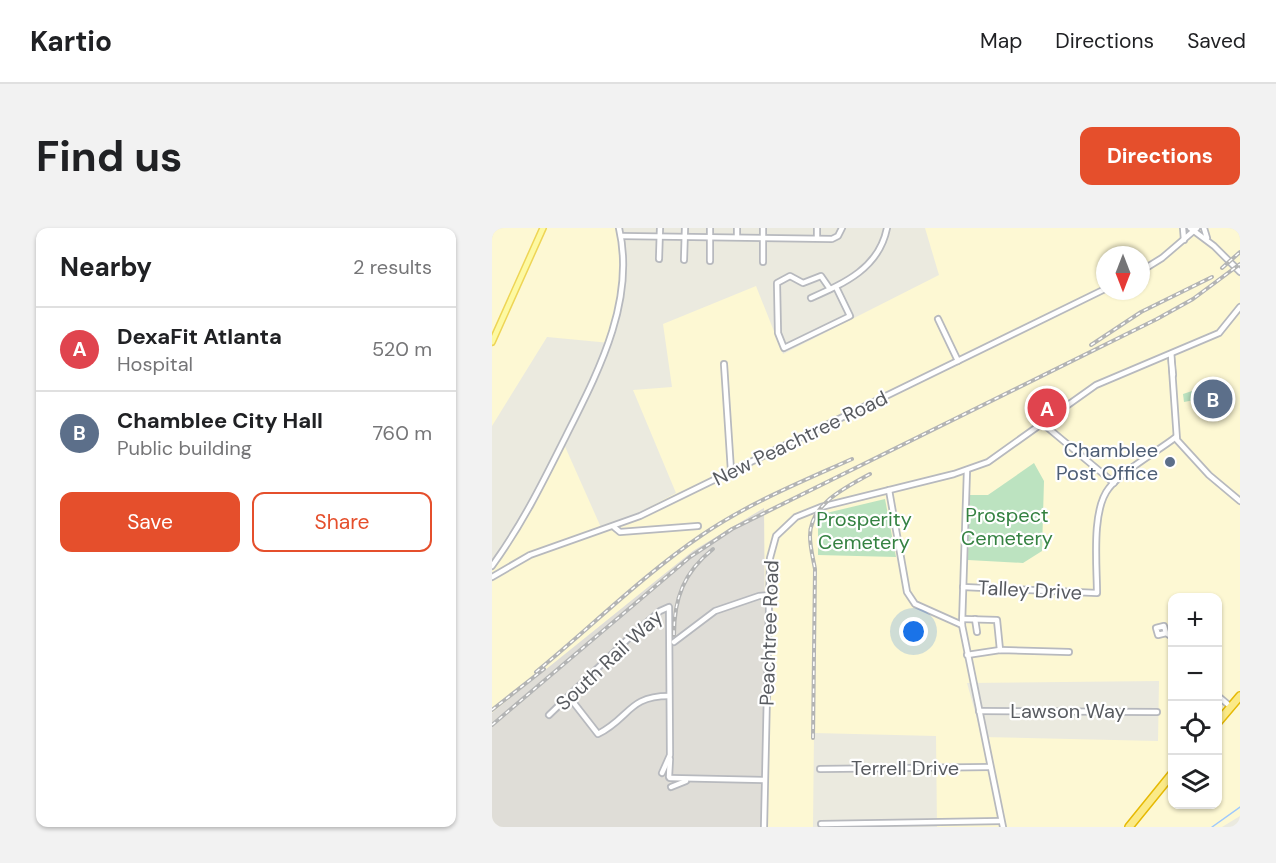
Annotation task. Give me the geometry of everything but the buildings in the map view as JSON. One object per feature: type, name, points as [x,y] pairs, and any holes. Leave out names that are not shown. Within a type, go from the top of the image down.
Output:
[{"type":"highway","points":[[1222,717],[1240,696]]},
{"type":"highway","points":[[1129,827],[1168,780]]},
{"type":"main road","points":[[492,342],[543,228]]},
{"type":"street","points":[[492,566],[531,509],[601,361],[619,303],[624,267],[619,228]]},
{"type":"street","points":[[637,236],[638,228]]},
{"type":"street","points":[[659,259],[660,228]]},
{"type":"street","points":[[684,260],[685,228]]},
{"type":"street","points":[[710,228],[710,261]]},
{"type":"street","points":[[737,228],[737,237]]},
{"type":"street","points":[[762,228],[762,262]]},
{"type":"street","points":[[817,228],[817,238]]},
{"type":"street","points":[[621,236],[832,239],[838,236],[842,228]]},
{"type":"street","points":[[811,298],[862,272],[874,260],[887,228]]},
{"type":"street","points":[[1183,228],[1184,240]]},
{"type":"street","points":[[1204,228],[1208,240]]},
{"type":"street","points":[[1150,265],[1184,240],[1194,229],[1240,272]]},
{"type":"street","points":[[830,289],[821,276],[803,284],[789,276],[777,283],[778,333],[784,348],[850,316],[836,287]]},
{"type":"street","name":"New Peachtree Road","points":[[492,577],[530,555],[614,527],[1096,293]]},
{"type":"street","name":"Peachtree Road","points":[[764,827],[769,595],[773,545],[788,523],[809,511],[967,470],[996,457],[1096,385],[1219,333],[1240,307]]},
{"type":"street","points":[[938,320],[958,361]]},
{"type":"street","points":[[1171,354],[1176,437],[1209,475],[1240,501]]},
{"type":"street","points":[[724,364],[731,471]]},
{"type":"street","points":[[1042,423],[1114,483],[1176,437]]},
{"type":"street","points":[[967,470],[962,626],[1003,827]]},
{"type":"street","name":"Talley Drive","points":[[963,587],[1097,593],[1099,510],[1102,498],[1114,483]]},
{"type":"street","points":[[889,490],[907,592],[915,604],[962,626]]},
{"type":"street","points":[[614,527],[620,532],[698,526]]},
{"type":"street","points":[[674,642],[715,611],[759,596],[769,595]]},
{"type":"street","name":"South Rail Way","points":[[549,715],[570,698],[631,636],[660,611],[669,607],[669,696]]},
{"type":"street","points":[[963,619],[998,620],[1000,650]]},
{"type":"street","points":[[975,619],[976,632]]},
{"type":"street","points":[[967,655],[1000,650],[1069,652]]},
{"type":"street","points":[[570,698],[598,734],[650,696],[669,696],[670,777],[764,780]]},
{"type":"street","points":[[1222,699],[1231,707]]},
{"type":"street","name":"Lawson Way","points":[[979,711],[1157,712]]},
{"type":"street","points":[[662,773],[670,755]]},
{"type":"street","name":"Terrell Drive","points":[[820,769],[990,767]]},
{"type":"street","points":[[671,787],[683,781],[703,779]]},
{"type":"street","points":[[820,824],[1001,820]]},
{"type":"shaded area","points":[[492,228],[622,228],[623,273],[610,343],[547,337],[492,426]]},
{"type":"shaded area","points":[[925,228],[1240,228],[1240,816],[1222,827],[937,827],[936,736],[814,733],[813,827],[766,827],[764,508],[693,551],[492,713],[492,564],[524,519],[563,442],[603,532],[676,493],[633,390],[672,387],[663,324],[756,286],[783,354],[939,275]],"holes":[[[1004,482],[1042,551],[970,495],[988,495],[1005,484]],[[1159,681],[1158,741],[982,737],[967,683]]]},
{"type":"shaded area","points":[[764,508],[766,827],[492,827],[492,713],[693,551]]},
{"type":"green space","points":[[1201,388],[1199,399],[1184,402],[1183,394]]},
{"type":"green space","name":"Prospect Cemetery","points":[[1034,463],[1044,481],[1042,551],[1023,563],[968,560],[969,495],[988,495]]},
{"type":"green space","name":"Prosperity Cemetery","points":[[885,499],[896,557],[818,555],[818,515]]},
{"type":"waterway","points":[[1212,827],[1240,807]]},
{"type":"railway","points":[[1222,268],[1240,252]]},
{"type":"railway","points":[[492,725],[690,557],[732,529],[1157,319],[1193,299],[1240,264]]},
{"type":"railway","points":[[1091,345],[1141,312],[1212,277]]},
{"type":"railway","points":[[536,672],[638,584],[702,535],[757,503],[852,459]]},
{"type":"railway","points":[[813,738],[815,569],[810,540],[812,525],[822,506],[831,498],[870,474]]},
{"type":"railway","points":[[674,635],[676,609],[683,587],[695,567],[713,549]]},
{"type":"railway","points":[[492,710],[544,669]]},
{"type":"place","name":"Chamblee City Hall","points":[[1213,399]]},
{"type":"place","name":"DexaFit Atlanta","points":[[1047,408]]},
{"type":"place","name":"Chamblee Post Office","points":[[1170,462]]}]
